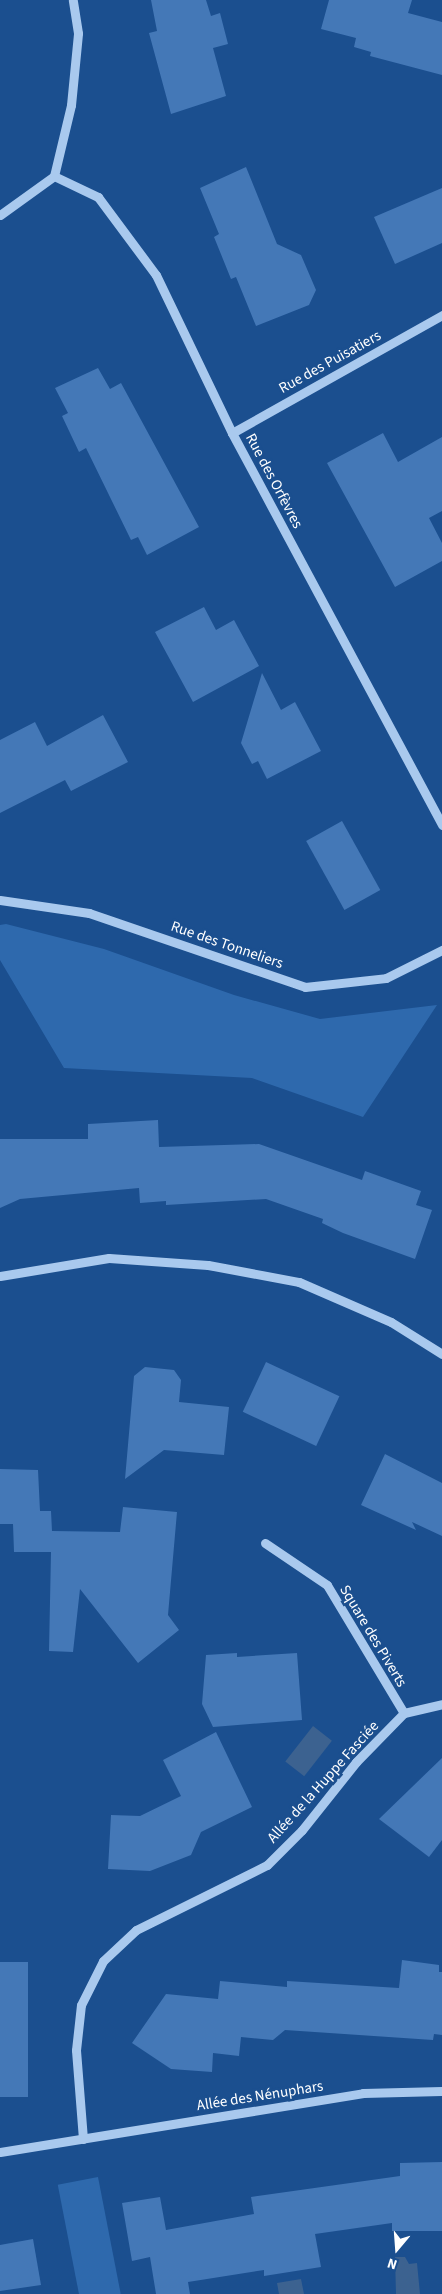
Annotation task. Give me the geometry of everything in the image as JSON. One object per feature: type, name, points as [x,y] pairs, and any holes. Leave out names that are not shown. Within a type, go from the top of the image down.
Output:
[{"type":"street","points":[[0,215],[54,176],[71,105],[78,32],[73,0]]},
{"type":"street","name":"Rue des Orfèvres","points":[[54,176],[98,197],[156,275],[232,433],[442,826]]},
{"type":"street","name":"Rue des Puisatiers","points":[[232,433],[442,315]]},
{"type":"street","name":"Rue des Tonneliers","points":[[0,900],[89,913],[305,987],[386,978],[442,950]]},
{"type":"street","points":[[0,1276],[109,1258],[208,1265],[299,1282],[391,1322],[442,1354]]},
{"type":"street","name":"Square des Piverts","points":[[265,1543],[327,1585],[404,1713]]},
{"type":"street","points":[[404,1713],[442,1704]]},
{"type":"street","name":"Allée de la Huppe Fasciée","points":[[83,2139],[76,2050],[80,2005],[103,1960],[136,1930],[267,1865],[302,1830],[356,1762],[404,1713]]},
{"type":"street","name":"Allée des Nénuphars","points":[[0,2152],[363,2093],[442,2091]]},
{"type":"shaded area","points":[[6,924],[104,949],[234,995],[320,1019],[437,1005],[363,1117],[252,1078],[64,1068],[0,960],[0,925]]},
{"type":"shaded area","points":[[313,1726],[332,1741],[304,1776],[285,1761]]},
{"type":"shaded area","points":[[98,2177],[121,2294],[79,2294],[58,2185]]},
{"type":"shaded area","points":[[395,2257],[405,2257],[409,2264],[417,2263],[420,2294],[396,2294]]},
{"type":"shaded area","points":[[301,2279],[304,2294],[279,2294],[277,2283]]},
{"type":"building","points":[[151,0],[206,0],[211,16],[220,13],[228,44],[213,48],[226,96],[171,114],[149,33],[157,31]]},
{"type":"building","points":[[329,0],[412,0],[408,13],[442,22],[442,75],[370,56],[371,52],[354,47],[356,38],[321,29]]},
{"type":"building","points":[[246,167],[277,244],[301,255],[316,290],[309,305],[256,326],[236,277],[231,279],[214,237],[219,234],[200,188]]},
{"type":"building","points":[[442,188],[442,243],[395,264],[374,217]]},
{"type":"building","points":[[98,368],[110,389],[121,383],[199,527],[147,555],[138,537],[131,540],[86,448],[79,452],[62,416],[68,413],[55,388]]},
{"type":"building","points":[[383,433],[398,462],[442,437],[442,511],[429,518],[442,543],[442,561],[395,587],[327,463]]},
{"type":"building","points":[[204,607],[216,630],[234,620],[259,666],[193,702],[155,632]]},
{"type":"building","points":[[262,673],[281,710],[295,702],[321,751],[267,779],[258,761],[252,764],[241,743]]},
{"type":"building","points":[[103,715],[128,762],[71,791],[65,780],[0,813],[0,740],[35,722],[47,746]]},
{"type":"building","points":[[342,821],[380,890],[344,910],[306,841]]},
{"type":"building","points":[[158,1120],[159,1147],[259,1144],[362,1180],[365,1171],[421,1191],[416,1205],[432,1210],[415,1259],[343,1233],[322,1223],[323,1219],[266,1199],[166,1205],[166,1201],[140,1203],[139,1188],[20,1199],[0,1208],[0,1139],[88,1139],[88,1124]]},
{"type":"building","points":[[266,1362],[339,1396],[316,1446],[243,1412]]},
{"type":"building","points":[[145,1367],[174,1370],[181,1380],[179,1402],[229,1407],[224,1455],[164,1450],[125,1479],[134,1376]]},
{"type":"building","points":[[385,1454],[442,1483],[442,1536],[412,1522],[416,1530],[361,1505]]},
{"type":"building","points":[[0,1469],[38,1470],[40,1511],[51,1511],[52,1531],[120,1532],[123,1507],[177,1512],[168,1615],[179,1630],[138,1663],[80,1589],[73,1652],[49,1651],[51,1552],[14,1552],[13,1524],[0,1524]]},
{"type":"building","points":[[237,1653],[237,1657],[297,1653],[302,1720],[213,1727],[202,1704],[206,1655]]},
{"type":"building","points":[[216,1732],[252,1807],[201,1832],[191,1855],[150,1871],[108,1869],[111,1815],[140,1816],[181,1796],[163,1760]]},
{"type":"building","points":[[442,1758],[442,1840],[429,1857],[379,1819]]},
{"type":"building","points":[[402,1960],[439,1965],[439,1972],[442,1972],[442,2035],[434,2034],[433,2040],[285,2030],[273,2040],[241,2037],[239,2056],[213,2053],[212,2072],[171,2069],[132,2043],[166,1994],[218,1999],[220,1981],[287,1987],[287,1981],[399,1988]]},
{"type":"building","points":[[0,1962],[28,1962],[28,2097],[0,2097]]},
{"type":"building","points":[[442,2162],[442,2231],[392,2231],[392,2223],[315,2234],[321,2267],[264,2276],[264,2270],[188,2282],[190,2294],[156,2294],[150,2257],[132,2261],[122,2203],[160,2197],[166,2230],[254,2214],[251,2197],[400,2176],[400,2163]]},
{"type":"building","points":[[33,2239],[41,2285],[0,2291],[0,2245]]}]
